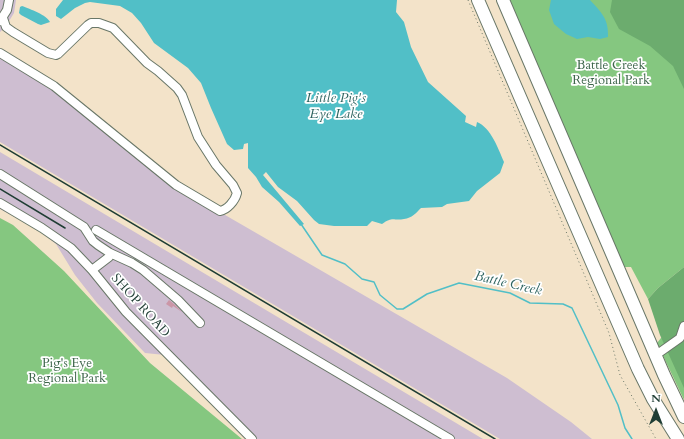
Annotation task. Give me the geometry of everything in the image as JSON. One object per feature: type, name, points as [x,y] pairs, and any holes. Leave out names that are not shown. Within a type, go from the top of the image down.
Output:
[{"type":"highway","points":[[478,0],[638,369],[653,399],[678,439]]},
{"type":"highway","points":[[503,0],[667,382],[684,417]]},
{"type":"street","points":[[0,53],[54,86],[176,185],[220,211],[225,210],[236,198],[237,194],[233,185],[198,137],[182,95],[167,79],[137,54],[113,28],[98,23],[88,24],[58,54],[54,55],[48,53],[6,27],[1,19],[7,10],[9,0]]},
{"type":"street","points":[[0,174],[84,227],[94,241],[110,253],[132,263],[153,278],[178,300],[200,323]]},
{"type":"street","name":"SHOP ROAD","points":[[0,203],[71,248],[92,270],[126,312],[252,439]]},
{"type":"street","points":[[96,230],[450,439]]},
{"type":"street","points":[[92,270],[109,256],[110,253]]},
{"type":"street","points":[[656,355],[680,338],[684,326]]},
{"type":"path","points":[[468,0],[609,333],[620,375],[656,439]]},
{"type":"shaded area","points":[[0,0],[16,0],[14,13],[6,26],[0,32]]},
{"type":"shaded area","points":[[0,56],[57,91],[168,182],[507,378],[571,422],[592,439],[500,439],[0,142]]},
{"type":"shaded area","points":[[0,152],[483,439],[247,439],[165,355],[145,353],[97,303],[75,275],[56,244],[37,229],[0,209]]},
{"type":"green space","name":"Battle Creek Regional Park","points":[[504,0],[684,0],[684,267],[658,288],[648,299],[631,267],[615,267]]},
{"type":"green space","points":[[612,0],[684,0],[684,89],[673,66],[650,46],[619,29],[610,12]]},
{"type":"green space","name":"Pig's Eye Regional Park","points":[[0,218],[13,225],[64,271],[150,363],[242,439],[0,439]]},
{"type":"green space","points":[[684,267],[684,388],[660,335],[648,299],[658,288]]},
{"type":"green space","points":[[684,309],[684,400],[657,343]]},
{"type":"water","name":"Little Pig's Eye Lake","points":[[63,0],[397,0],[396,12],[404,22],[411,47],[428,82],[466,116],[465,122],[476,127],[477,122],[490,134],[497,145],[504,162],[500,173],[477,191],[469,201],[447,204],[442,207],[421,208],[409,218],[391,219],[382,224],[372,221],[367,226],[334,226],[319,224],[297,201],[278,187],[266,172],[263,175],[304,224],[300,226],[279,202],[262,187],[248,168],[248,143],[244,144],[243,149],[234,150],[227,144],[201,83],[188,68],[154,43],[141,23],[132,13],[120,6],[90,2],[75,8],[61,19],[56,16],[56,9]]},
{"type":"water","points":[[551,0],[590,0],[604,16],[607,25],[608,37],[600,39],[588,37],[577,39],[566,34],[554,24],[549,10]]},
{"type":"water","points":[[22,6],[42,15],[50,22],[41,25],[21,15],[19,13],[20,7]]},
{"type":"building","points":[[169,300],[182,312],[173,306],[172,308],[166,304]]},
{"type":"waterway","name":"Battle Creek","points":[[301,224],[322,255],[345,264],[362,279],[374,282],[380,295],[397,309],[403,309],[427,294],[459,283],[510,293],[530,303],[563,304],[572,308],[618,405],[625,428],[632,439]]},
{"type":"railway","points":[[0,145],[495,439]]},
{"type":"railway","points":[[0,189],[65,228]]}]
